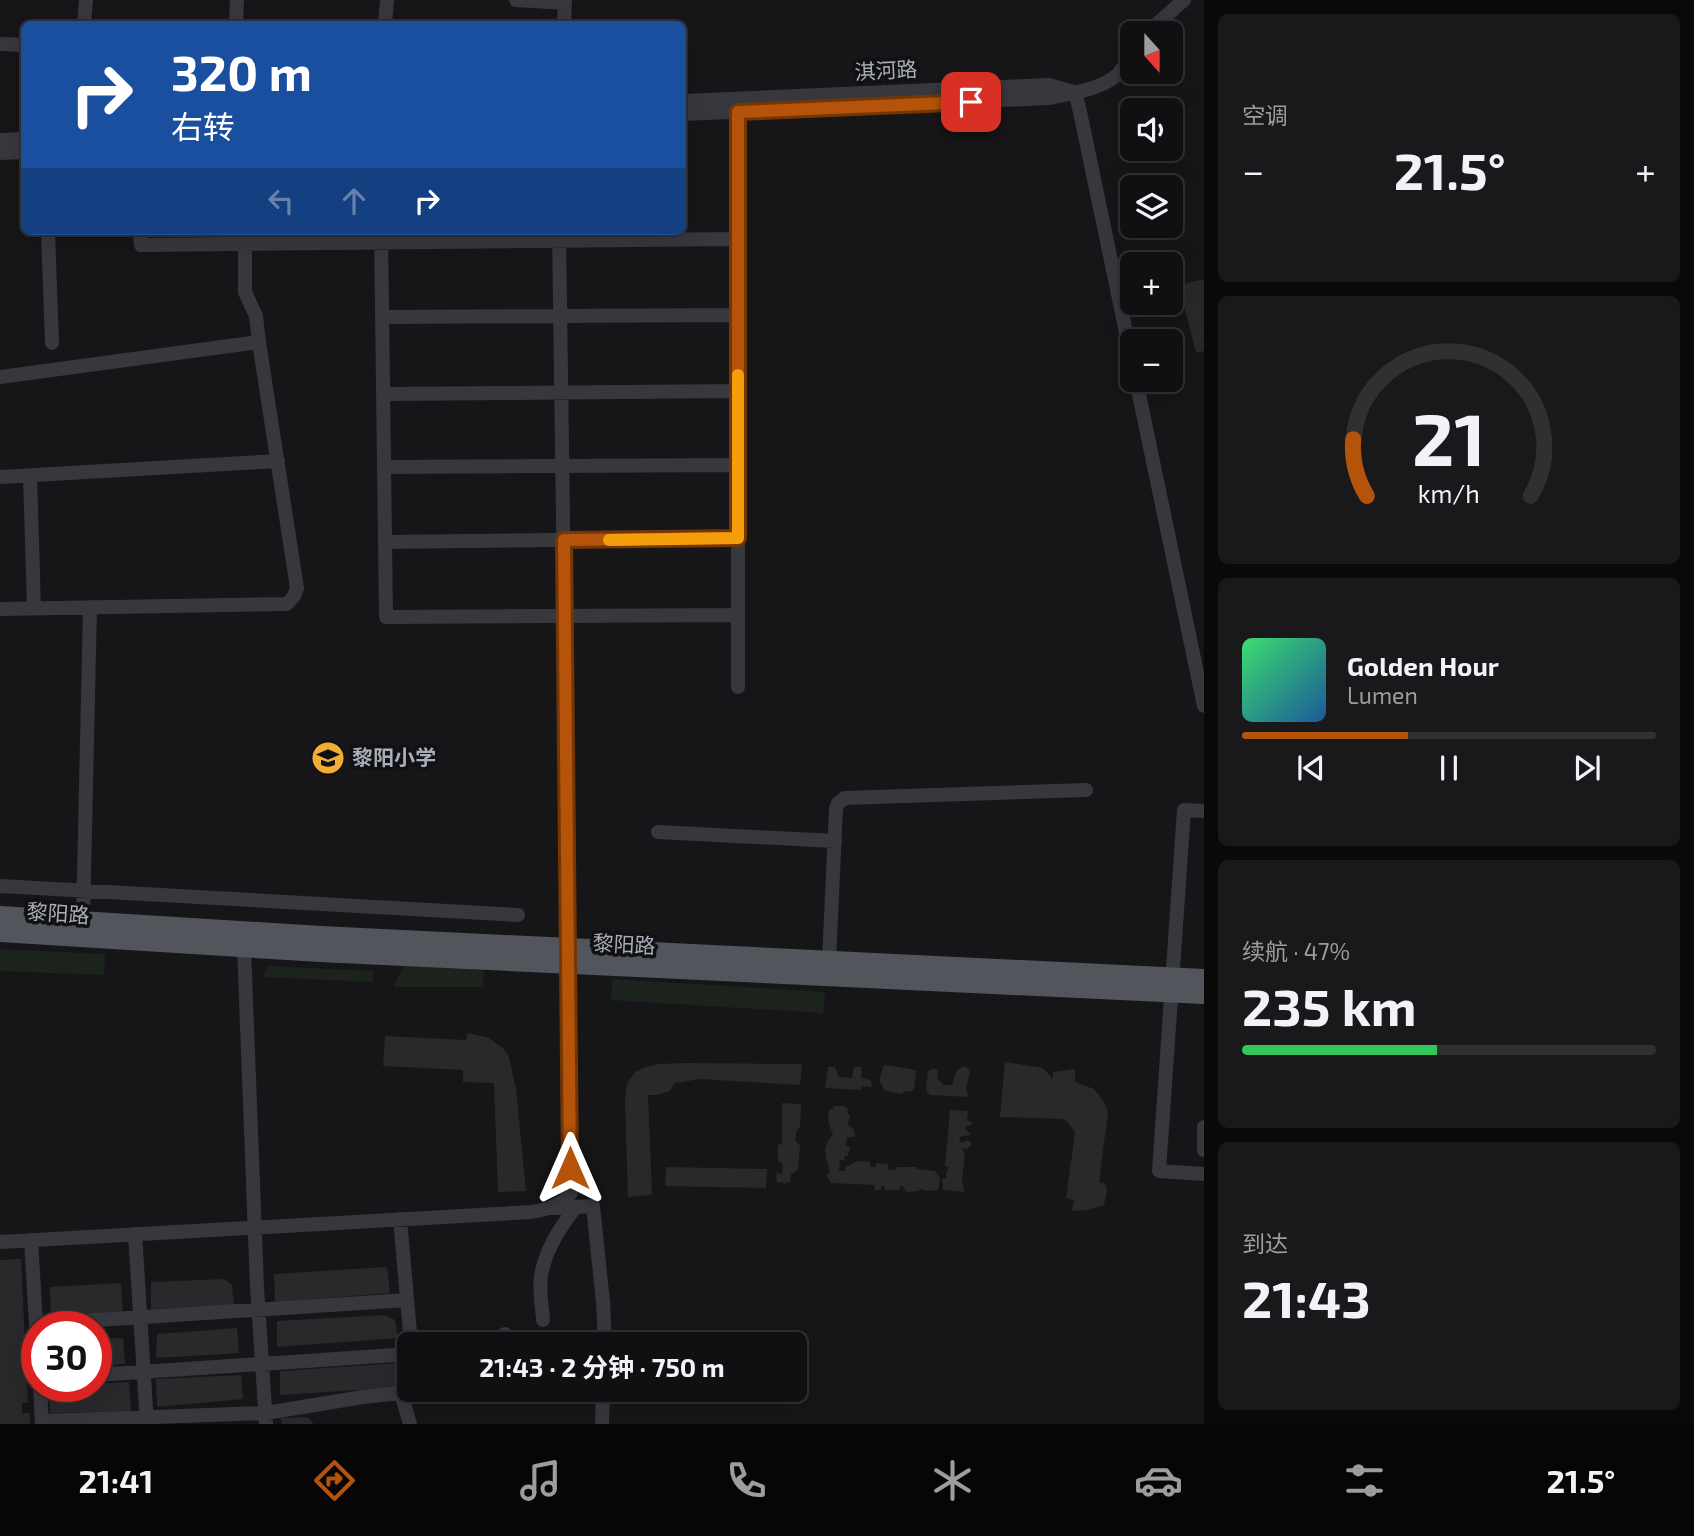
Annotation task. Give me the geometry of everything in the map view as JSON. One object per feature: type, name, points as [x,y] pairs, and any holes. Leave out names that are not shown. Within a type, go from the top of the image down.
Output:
[{"type":"main road","name":"黎阳路","points":[[0,915],[308,934],[569,956],[1172,985],[1204,978]]},
{"type":"main road","name":"黎阳路","points":[[0,933],[244,948],[829,960],[1172,985],[1204,995]]},
{"type":"street","points":[[84,21],[86,0]]},
{"type":"street","points":[[236,21],[237,0]]},
{"type":"street","points":[[385,21],[387,0]]},
{"type":"street","points":[[516,0],[565,1],[564,21]]},
{"type":"street","points":[[1160,21],[1184,0]]},
{"type":"street","points":[[0,44],[21,45]]},
{"type":"street","points":[[1120,72],[1098,85],[1075,92],[1125,329]]},
{"type":"street","name":"淇河路","points":[[686,101],[1049,85],[1075,92]]},
{"type":"street","name":"淇河路","points":[[686,114],[1049,98],[1075,92]]},
{"type":"street","points":[[738,112],[738,687]]},
{"type":"street","points":[[0,140],[21,139]]},
{"type":"street","points":[[0,153],[21,152]]},
{"type":"street","points":[[48,235],[52,342]]},
{"type":"street","points":[[140,235],[141,245],[245,237],[560,236],[738,239]]},
{"type":"street","points":[[552,1208],[571,1194],[560,236]]},
{"type":"street","points":[[0,609],[287,604],[294,596],[297,588],[256,316],[245,292],[245,237]]},
{"type":"street","points":[[381,237],[386,617],[738,615]]},
{"type":"street","points":[[382,317],[738,314]]},
{"type":"street","points":[[0,377],[259,342]]},
{"type":"street","points":[[383,394],[738,391]]},
{"type":"street","points":[[1139,392],[1204,706]]},
{"type":"street","points":[[0,477],[278,461]]},
{"type":"street","points":[[384,467],[738,465]]},
{"type":"street","points":[[30,476],[34,608]]},
{"type":"street","points":[[385,542],[738,538]]},
{"type":"street","points":[[83,920],[90,607]]},
{"type":"street","points":[[829,960],[836,809],[838,803],[845,798],[1086,790]]},
{"type":"street","points":[[1204,811],[1184,810],[1159,1171],[1204,1174]]},
{"type":"street","points":[[658,832],[835,841]]},
{"type":"street","points":[[0,886],[518,915]]},
{"type":"street","points":[[244,948],[258,1310],[266,1419]]},
{"type":"street","points":[[1204,1127],[1204,1150]]},
{"type":"street","points":[[0,1242],[531,1212],[593,1206],[604,1332]]},
{"type":"street","points":[[543,1320],[541,1278],[545,1256],[576,1207]]},
{"type":"street","points":[[400,1219],[410,1332]]},
{"type":"street","points":[[135,1234],[146,1421]]},
{"type":"street","points":[[31,1240],[35,1311]]},
{"type":"street","points":[[112,1320],[407,1300]]},
{"type":"street","points":[[112,1374],[397,1355]]},
{"type":"street","points":[[41,1402],[42,1422],[266,1419],[363,1397],[397,1393]]},
{"type":"street","points":[[404,1402],[410,1424]]},
{"type":"street","points":[[602,1424],[603,1402]]},
{"type":"shaded area","points":[[0,949],[105,954],[104,975],[0,971]]},
{"type":"shaded area","points":[[406,962],[484,962],[483,987],[393,987]]},
{"type":"shaded area","points":[[267,966],[374,971],[373,982],[262,977]]},
{"type":"shaded area","points":[[612,979],[825,992],[823,1013],[611,1000]]},
{"type":"building","points":[[1204,279],[1204,351],[1196,353],[1183,301],[1183,284]]},
{"type":"building","points":[[468,1033],[489,1038],[503,1048],[509,1057],[516,1089],[526,1191],[498,1192],[494,1083],[463,1082],[463,1070],[383,1066],[385,1036],[466,1040]]},
{"type":"building","points":[[1005,1062],[1043,1068],[1053,1079],[1053,1072],[1075,1069],[1075,1082],[1094,1089],[1103,1100],[1108,1112],[1099,1182],[1105,1183],[1107,1190],[1104,1205],[1072,1211],[1074,1200],[1066,1198],[1075,1133],[1064,1119],[1000,1117]]},
{"type":"building","points":[[687,1063],[802,1064],[800,1085],[700,1079],[675,1083],[670,1091],[648,1095],[652,1195],[628,1197],[625,1103],[628,1082],[635,1072],[645,1067]]},
{"type":"building","points":[[884,1065],[916,1071],[911,1092],[904,1091],[902,1094],[885,1091],[879,1080]]},
{"type":"building","points":[[963,1066],[968,1068],[970,1073],[966,1087],[968,1097],[930,1095],[926,1090],[928,1071],[934,1068],[938,1071],[937,1078],[944,1085],[952,1085],[957,1070]]},
{"type":"building","points":[[828,1067],[835,1067],[839,1077],[852,1078],[854,1067],[862,1067],[861,1078],[871,1080],[872,1087],[861,1086],[861,1090],[825,1088]]},
{"type":"building","points":[[782,1103],[801,1104],[800,1127],[795,1140],[800,1145],[798,1170],[791,1174],[790,1182],[783,1184],[777,1183],[776,1173],[782,1174],[783,1164],[778,1161],[778,1145],[782,1144]]},
{"type":"building","points":[[834,1106],[848,1108],[848,1124],[855,1134],[854,1137],[847,1137],[846,1146],[850,1147],[848,1156],[840,1160],[839,1171],[845,1171],[846,1167],[857,1161],[870,1162],[870,1167],[876,1167],[876,1163],[888,1164],[888,1170],[917,1167],[935,1171],[940,1178],[937,1190],[906,1192],[903,1186],[899,1187],[900,1190],[885,1190],[882,1186],[880,1190],[875,1190],[874,1185],[831,1183],[826,1175],[830,1172],[825,1148],[833,1134],[828,1115]]},
{"type":"building","points":[[950,1110],[968,1111],[967,1120],[973,1123],[966,1126],[966,1130],[971,1134],[959,1137],[961,1143],[969,1140],[972,1144],[967,1149],[962,1148],[965,1154],[962,1180],[964,1192],[943,1190],[942,1178],[947,1178],[949,1167],[945,1166]]},
{"type":"building","points":[[666,1167],[767,1169],[766,1188],[665,1186]]},
{"type":"building","points":[[21,1259],[24,1311],[21,1311],[21,1402],[28,1402],[22,1403],[22,1413],[30,1413],[30,1424],[0,1424],[0,1260]]},
{"type":"building","points":[[387,1267],[390,1293],[275,1302],[274,1274]]},
{"type":"building","points":[[224,1279],[232,1285],[234,1306],[151,1309],[151,1282]]},
{"type":"building","points":[[121,1283],[123,1315],[112,1316],[112,1311],[51,1311],[50,1287]]},
{"type":"building","points":[[384,1315],[395,1320],[397,1338],[277,1347],[277,1321]]},
{"type":"building","points":[[237,1328],[239,1353],[156,1358],[157,1334]]},
{"type":"building","points":[[112,1338],[123,1338],[125,1364],[112,1365]]},
{"type":"building","points":[[397,1363],[397,1387],[280,1395],[280,1371]]},
{"type":"building","points":[[241,1375],[243,1399],[157,1407],[156,1379]]},
{"type":"building","points":[[129,1382],[131,1411],[50,1413],[49,1402],[112,1402],[112,1383]]},
{"type":"building","points":[[307,1417],[314,1424],[282,1424],[281,1418]]},
{"type":"slow traffic","points":[[609,540],[738,538],[738,375]]},
{"type":"place","name":"黎阳小学","points":[[328,758]]},
{"type":"route","points":[[570,1168],[564,540],[738,538],[738,112],[971,102]]}]
